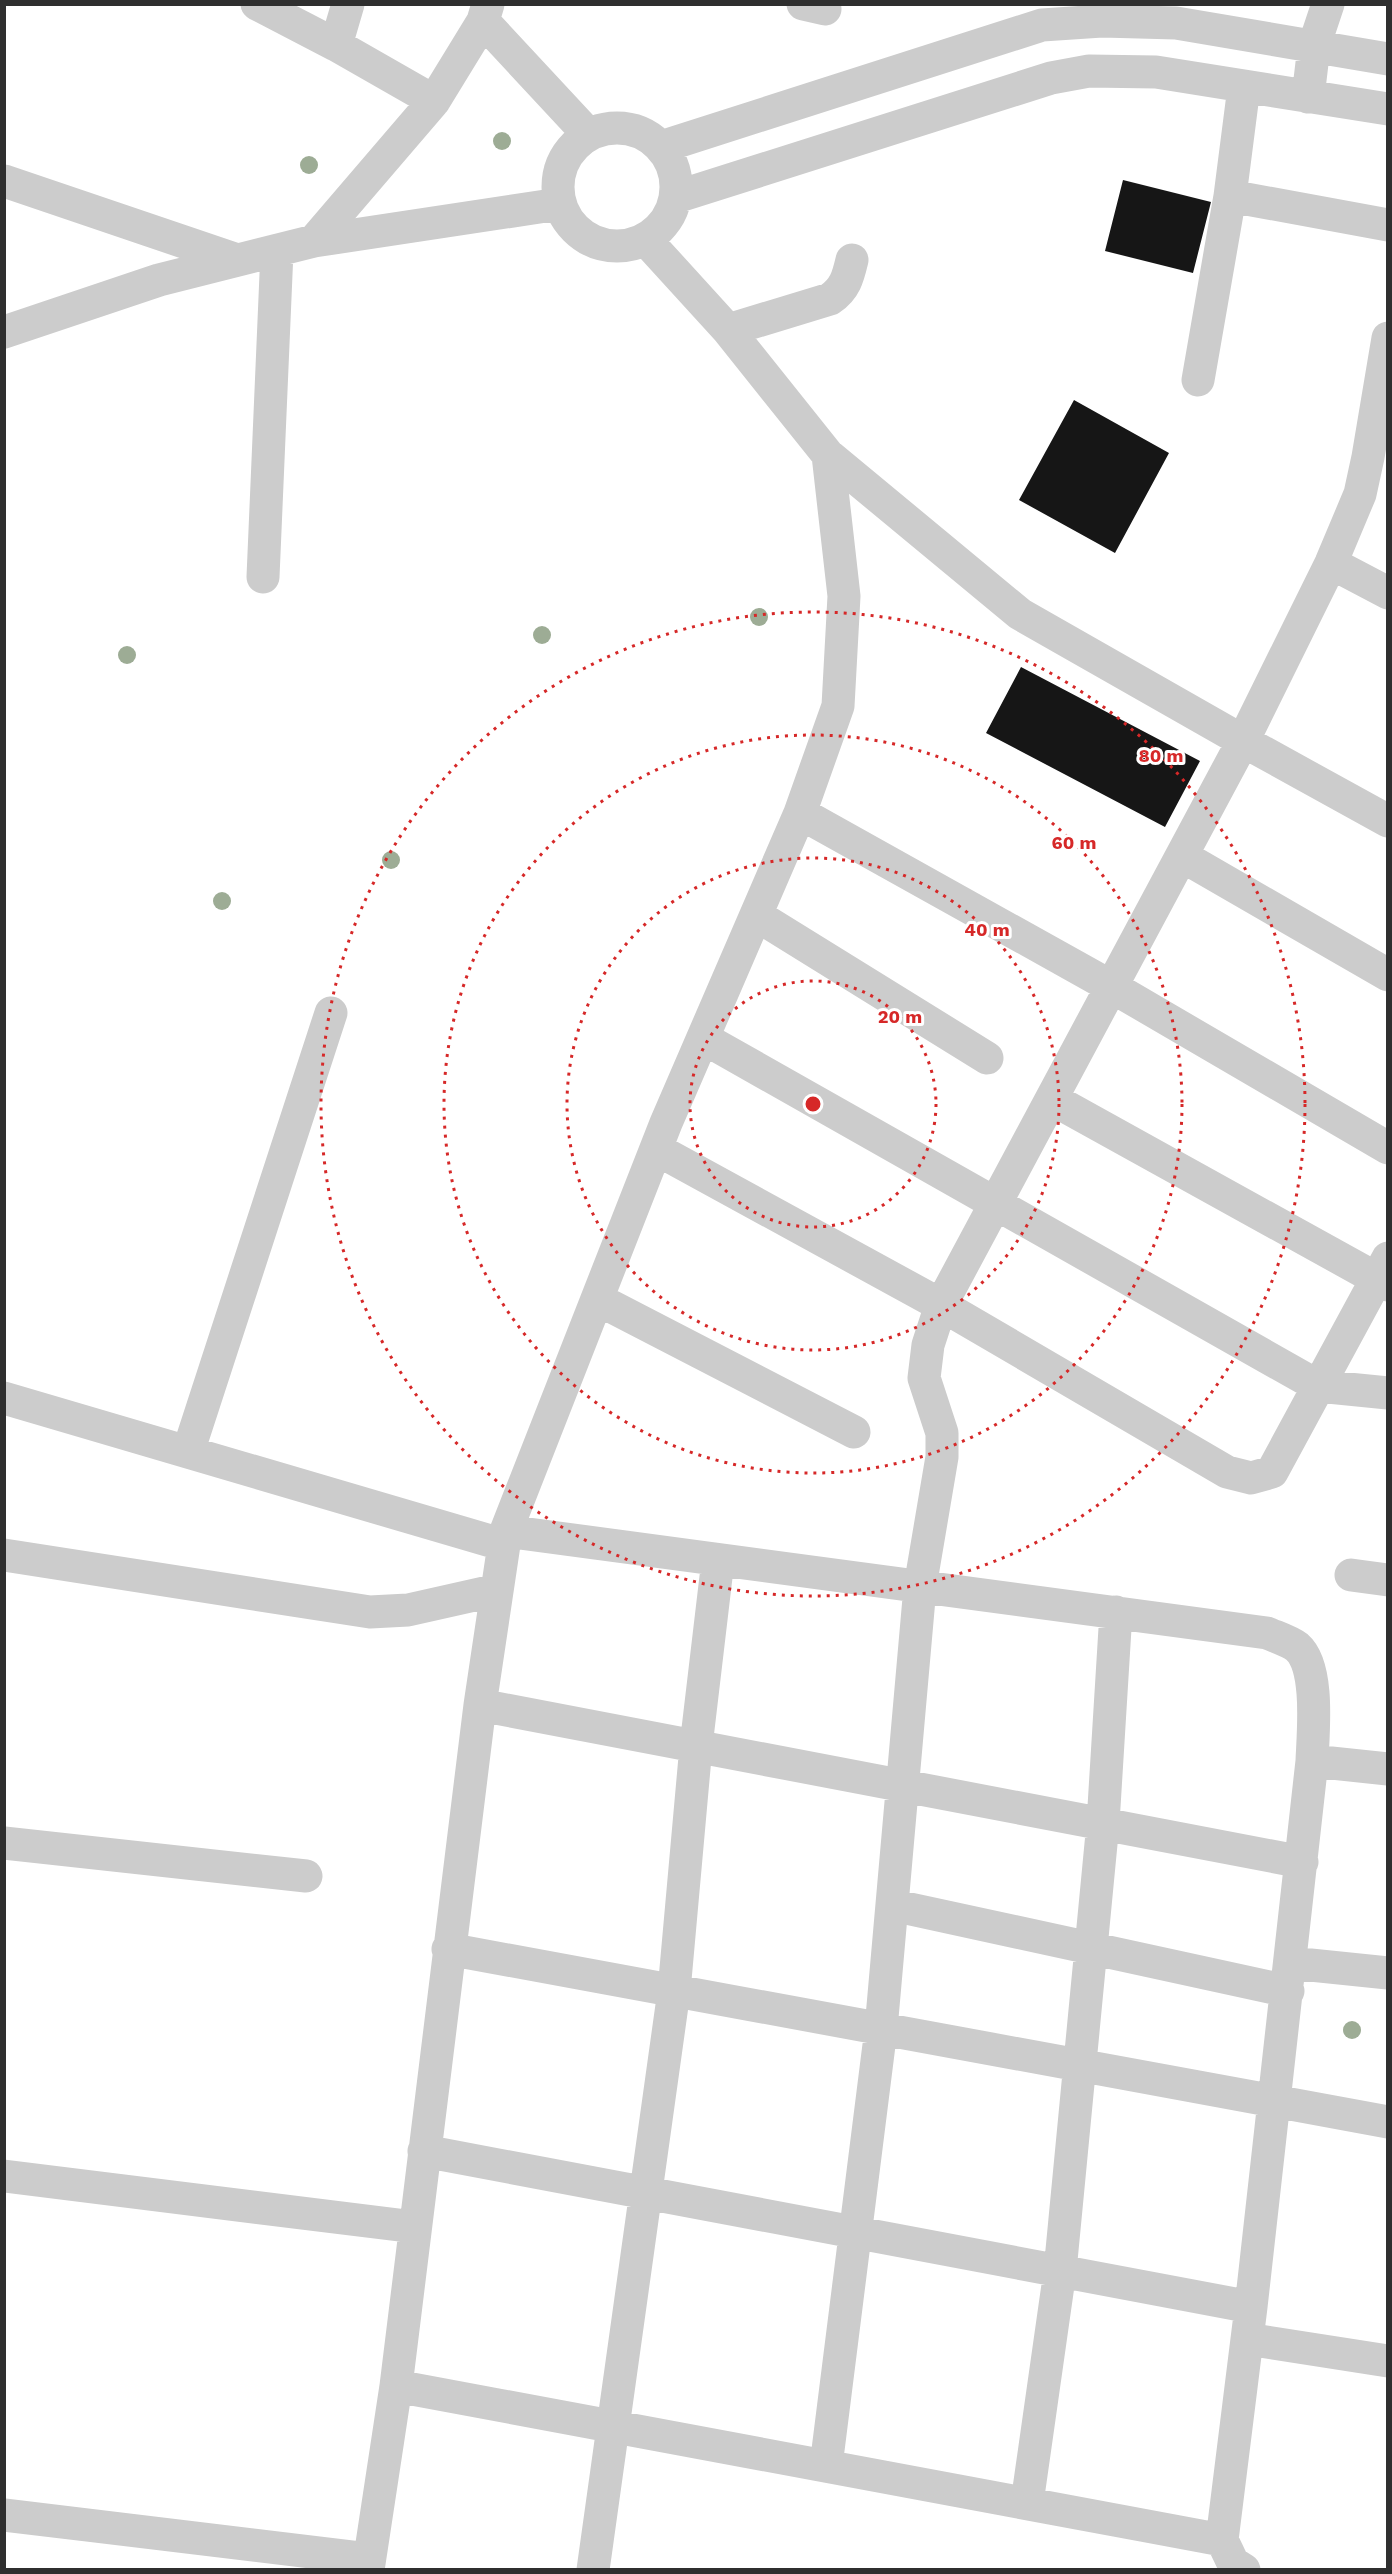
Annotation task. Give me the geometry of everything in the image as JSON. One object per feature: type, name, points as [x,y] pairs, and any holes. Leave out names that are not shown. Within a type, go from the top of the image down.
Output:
[{"type":"street","points":[[257,4],[434,100]]},
{"type":"street","points":[[336,45],[348,4]]},
{"type":"street","points":[[1308,97],[1314,46],[1328,4]]},
{"type":"street","points":[[314,241],[434,100],[486,13],[588,134]]},
{"type":"street","points":[[1080,13],[1089,71]]},
{"type":"street","points":[[661,147],[1080,13],[1176,22],[1388,59]]},
{"type":"street","points":[[676,197],[1051,78],[1089,71],[1156,72],[1388,109]]},
{"type":"street","points":[[1198,380],[1230,196],[1244,87]]},
{"type":"street","points":[[613,127],[640,132],[661,147],[675,170],[676,197],[665,222],[646,240],[620,247],[594,243],[572,228],[559,204],[557,177],[568,152],[588,134],[613,127]]},
{"type":"street","points":[[4,181],[237,260]]},
{"type":"street","points":[[1230,196],[1388,225]]},
{"type":"street","points":[[4,332],[159,280],[314,241],[559,204]]},
{"type":"street","points":[[646,240],[728,330],[828,455],[1020,614],[1243,741],[1388,820]]},
{"type":"street","points":[[263,577],[276,251]]},
{"type":"street","points":[[728,330],[830,299],[840,292],[847,282],[852,260]]},
{"type":"street","points":[[826,2466],[880,2029],[920,1587],[942,1456],[942,1433],[924,1378],[928,1345],[941,1305],[1243,741],[1331,563],[1360,494],[1388,338]]},
{"type":"street","points":[[4,2515],[369,2564],[396,2386],[448,1949],[480,1705],[505,1538],[656,1149],[800,813],[838,706],[844,596],[828,455]]},
{"type":"street","points":[[1331,563],[1388,593]]},
{"type":"street","points":[[800,813],[1112,987],[1388,1148]]},
{"type":"street","points":[[1182,856],[1388,975]]},
{"type":"street","points":[[756,915],[987,1058]]},
{"type":"street","points":[[188,1452],[331,1013]]},
{"type":"street","points":[[703,1038],[1318,1386],[1388,1393]]},
{"type":"street","points":[[656,1149],[941,1305],[1227,1472],[1251,1478],[1272,1472],[1318,1386],[1384,1274],[1052,1099]]},
{"type":"street","points":[[597,1299],[854,1432]]},
{"type":"street","points":[[4,1398],[188,1452],[505,1538],[718,1560],[1116,1612],[1267,1633],[1298,1647],[1310,1668],[1313,1699],[1312,1761],[1275,2102],[1222,2540],[1233,2563],[1244,2570]]},
{"type":"street","points":[[4,1555],[370,1612],[408,1610],[497,1590]]},
{"type":"street","points":[[593,2570],[674,1991],[696,1746],[718,1560]]},
{"type":"street","points":[[1351,1575],[1388,1580]]},
{"type":"street","points":[[1027,2503],[1060,2271],[1103,1823],[1116,1612]]},
{"type":"street","points":[[480,1705],[1302,1862]]},
{"type":"street","points":[[1312,1761],[1388,1769]]},
{"type":"street","points":[[4,1844],[306,1876]]},
{"type":"street","points":[[892,1905],[1091,1948],[1289,1977],[1388,1973]]},
{"type":"street","points":[[448,1949],[1388,2122]]},
{"type":"street","points":[[424,2151],[1251,2307]]},
{"type":"street","points":[[4,2176],[415,2227]]},
{"type":"street","points":[[1247,2339],[1388,2361]]},
{"type":"street","points":[[396,2386],[1222,2540]]},
{"type":"building","points":[[1123,180],[1211,202],[1193,273],[1105,251]]},
{"type":"building","points":[[1074,400],[1169,453],[1115,553],[1019,500]]},
{"type":"building","points":[[1021,667],[1200,761],[1165,827],[986,733]]}]
